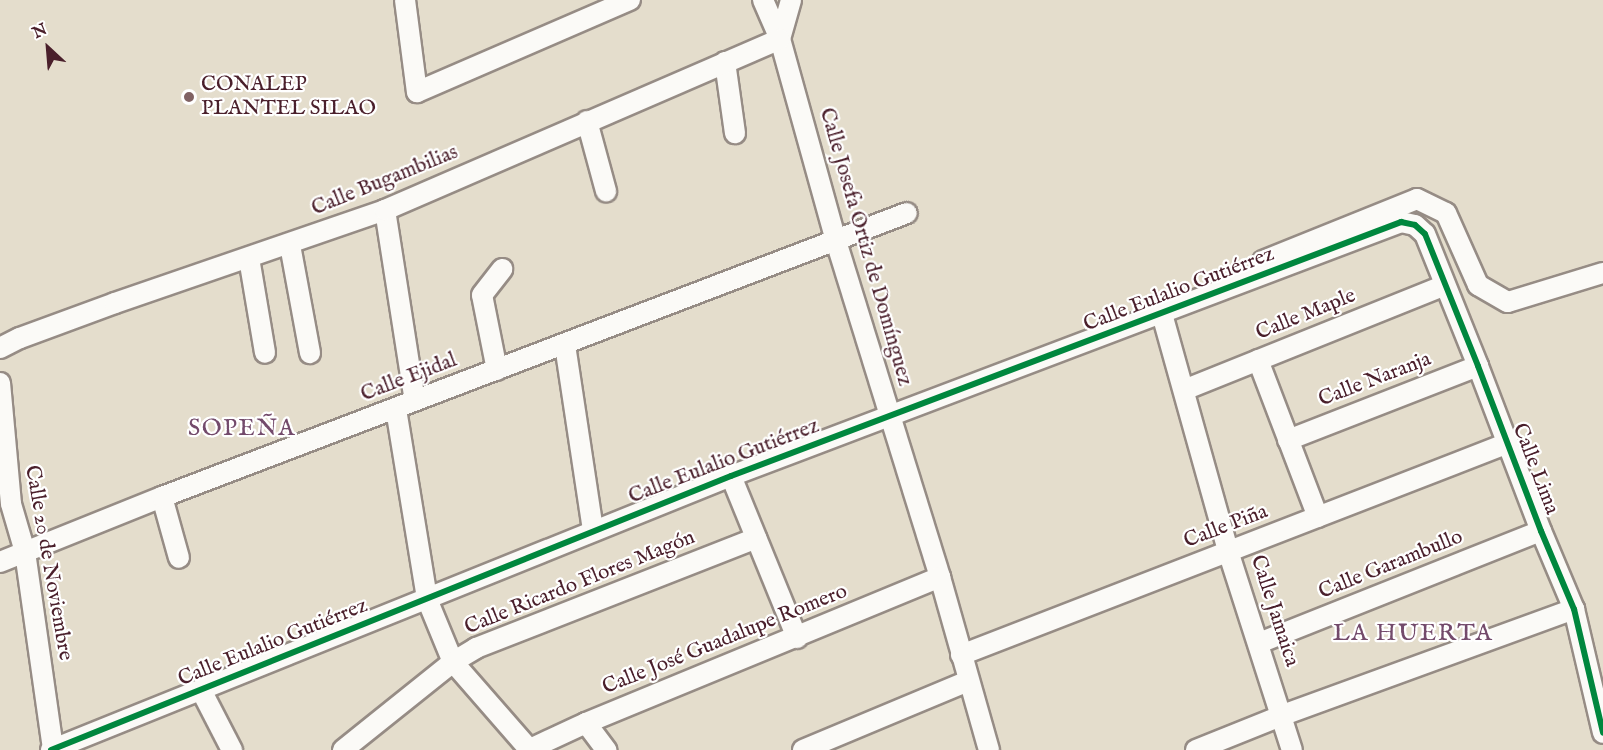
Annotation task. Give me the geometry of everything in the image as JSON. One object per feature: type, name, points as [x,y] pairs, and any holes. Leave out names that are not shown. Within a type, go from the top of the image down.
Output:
[{"type":"street","points":[[411,2],[417,92],[630,0]]},
{"type":"street","name":"Calle Josefa Ortiz de Domínguez","points":[[763,0],[780,39],[836,242],[940,577],[989,750]]},
{"type":"street","points":[[780,39],[791,0]]},
{"type":"street","name":"Calle Bugambilias","points":[[0,348],[20,338],[104,307],[290,245],[386,210],[780,39]]},
{"type":"street","points":[[725,62],[735,133]]},
{"type":"street","points":[[587,121],[606,191]]},
{"type":"street","points":[[1112,333],[1153,305],[1417,199],[1446,213],[1478,285],[1508,302],[1603,273]]},
{"type":"street","points":[[386,210],[415,401]]},
{"type":"street","name":"Calle Ejidal","points":[[0,562],[162,497],[908,213]]},
{"type":"street","name":"Calle Eulalio Gutiérrez","points":[[52,750],[90,743],[201,690],[730,476],[1401,222],[1415,225]]},
{"type":"street","name":"Calle Lima","points":[[1415,225],[1425,234],[1541,531],[1574,609],[1603,734]]},
{"type":"street","points":[[290,245],[310,353]]},
{"type":"street","points":[[249,258],[265,353]]},
{"type":"street","points":[[497,370],[482,295],[502,269]]},
{"type":"street","name":"Calle Maple","points":[[1184,390],[1445,285]]},
{"type":"street","name":"Calle Jamaica","points":[[1162,314],[1228,551],[1283,715],[1292,750]]},
{"type":"street","points":[[565,345],[593,530]]},
{"type":"street","points":[[1258,360],[1318,517]]},
{"type":"street","name":"Calle Naranja","points":[[1288,440],[1478,366]]},
{"type":"street","name":"Calle 20 de Noviembre","points":[[0,383],[11,504],[26,552],[52,750]]},
{"type":"street","points":[[396,409],[427,598],[453,662],[529,749]]},
{"type":"street","name":"Calle Piña","points":[[961,655],[1508,443]]},
{"type":"street","points":[[730,476],[797,638]]},
{"type":"street","points":[[162,497],[179,558]]},
{"type":"street","name":"Calle Garambullo","points":[[1259,643],[1541,531]]},
{"type":"street","name":"Calle Ricardo Flores Magón","points":[[343,750],[453,662],[476,648],[756,538]]},
{"type":"street","name":"Calle José Guadalupe Romero","points":[[529,749],[586,723],[797,638],[940,577]]},
{"type":"street","points":[[1204,748],[1283,715],[1574,609]]},
{"type":"street","points":[[803,750],[968,681]]},
{"type":"street","points":[[201,690],[232,750]]},
{"type":"street","points":[[586,723],[606,750]]},
{"type":"cycle path","points":[[51,750],[731,476],[1401,222],[1415,225],[1425,234],[1478,366],[1541,531],[1574,609],[1603,733]]},
{"type":"place","name":"CONALEP PLANTEL SILAO","points":[[189,97]]},
{"type":"district","name":"SOPEÑA","points":[[242,429]]},
{"type":"district","name":"LA HUERTA","points":[[1413,634]]}]
